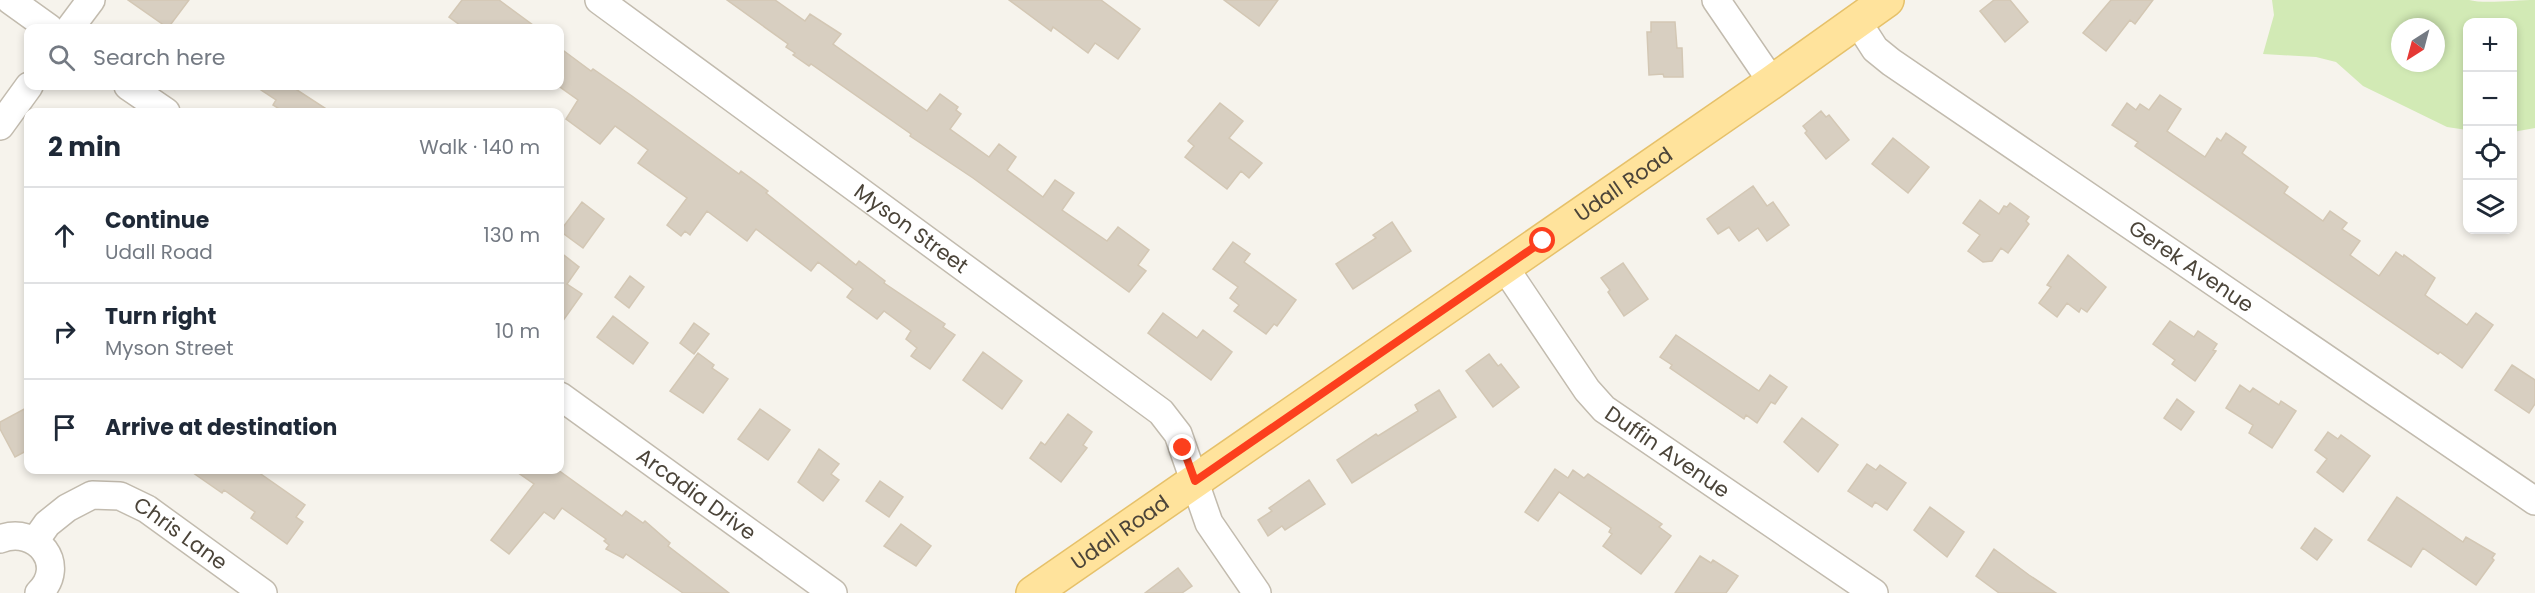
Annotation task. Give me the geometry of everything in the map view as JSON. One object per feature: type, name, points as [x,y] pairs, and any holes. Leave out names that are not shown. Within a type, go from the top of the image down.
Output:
[{"type":"main road","name":"Udall Road","points":[[1034,593],[1887,0]]},
{"type":"street","points":[[10,0],[44,24]]},
{"type":"street","points":[[73,24],[91,0]]},
{"type":"street","name":"Myson Street","points":[[599,0],[1151,404],[1170,422],[1178,434],[1209,523],[1257,593]]},
{"type":"street","points":[[1716,0],[1772,82]]},
{"type":"street","name":"Gerek Avenue","points":[[1857,21],[1875,49],[1891,62],[2535,501]]},
{"type":"street","points":[[0,126],[26,90]]},
{"type":"street","points":[[135,90],[160,108]]},
{"type":"street","name":"Duffin Avenue","points":[[1504,268],[1587,390],[1604,409],[1874,593]]},
{"type":"street","name":"Arcadia Drive","points":[[564,399],[833,593]]},
{"type":"street","name":"Chris Lane","points":[[35,541],[47,524],[68,508],[92,495],[120,496],[147,509],[263,593]]},
{"type":"street","points":[[0,539],[10,535],[23,535],[35,541],[45,550],[50,563],[50,576],[45,588],[39,593]]},
{"type":"green space","points":[[2272,0],[2491,2],[2535,0],[2535,128],[2517,131],[2517,18],[2463,18],[2463,129],[2447,127],[2363,86],[2336,62],[2316,57],[2263,54],[2274,15]]},
{"type":"building","points":[[128,0],[189,0],[171,24],[162,24]]},
{"type":"building","points":[[462,0],[499,0],[532,24],[459,24],[449,17]]},
{"type":"building","points":[[727,0],[775,0],[805,21],[810,14],[841,34],[833,44],[927,111],[940,94],[958,107],[956,110],[961,114],[950,129],[989,157],[999,144],[1016,157],[1007,170],[1043,197],[1055,180],[1074,193],[1062,210],[1107,241],[1118,227],[1149,250],[1138,265],[1146,271],[1129,292],[973,178],[910,136],[911,134],[811,64],[809,66],[793,55],[795,53],[786,47],[788,44]]},
{"type":"building","points":[[1009,0],[1101,0],[1140,29],[1118,59],[1095,43],[1088,53],[1053,27],[1051,31]]},
{"type":"building","points":[[1224,0],[1278,0],[1259,26]]},
{"type":"building","points":[[1994,0],[2010,0],[2028,22],[2005,42],[1980,11]]},
{"type":"building","points":[[2111,0],[2153,0],[2135,24],[2130,20],[2106,51],[2083,33]]},
{"type":"building","points":[[1651,22],[1675,22],[1677,48],[1682,48],[1683,77],[1664,77],[1663,74],[1649,75],[1647,32],[1651,32]]},
{"type":"building","points":[[564,51],[632,96],[739,174],[741,171],[856,265],[859,261],[885,281],[884,283],[945,324],[943,327],[955,335],[930,369],[911,356],[917,348],[906,339],[911,331],[884,311],[877,319],[847,297],[853,289],[818,262],[811,271],[756,229],[747,241],[707,211],[690,235],[685,231],[681,236],[667,225],[687,198],[638,163],[648,150],[615,126],[600,144],[566,119],[578,100],[564,90]]},
{"type":"building","points":[[261,90],[297,90],[325,108],[278,108],[273,105],[276,100]]},
{"type":"building","points":[[2160,95],[2181,109],[2167,131],[2205,157],[2217,138],[2221,141],[2226,133],[2246,147],[2242,153],[2288,187],[2284,193],[2323,221],[2330,211],[2347,223],[2342,229],[2360,241],[2350,255],[2379,276],[2396,252],[2403,257],[2404,255],[2435,278],[2425,295],[2467,325],[2476,313],[2493,325],[2462,368],[2440,352],[2438,354],[2135,146],[2138,142],[2112,125],[2127,103],[2136,110],[2140,104],[2149,110]]},
{"type":"building","points":[[1220,103],[1243,121],[1229,138],[1262,163],[1249,178],[1241,171],[1227,189],[1185,157],[1194,146],[1188,141]]},
{"type":"building","points":[[1821,111],[1826,117],[1829,115],[1849,140],[1826,159],[1805,133],[1807,131],[1803,126]]},
{"type":"building","points":[[1893,138],[1929,167],[1908,193],[1872,164]]},
{"type":"building","points":[[1753,186],[1767,206],[1773,202],[1789,225],[1767,241],[1758,228],[1739,241],[1729,227],[1718,234],[1707,219]]},
{"type":"building","points":[[1980,200],[1999,214],[2004,206],[2007,207],[2010,203],[2029,217],[2026,221],[2029,224],[2008,253],[2001,248],[1992,261],[1983,262],[1968,251],[1980,235],[1963,223]]},
{"type":"building","points":[[582,202],[604,219],[583,248],[564,234],[564,226]]},
{"type":"building","points":[[1392,222],[1411,251],[1353,289],[1336,264],[1376,238],[1373,235]]},
{"type":"building","points":[[1233,242],[1250,254],[1244,262],[1296,300],[1277,326],[1274,324],[1266,334],[1234,311],[1239,305],[1230,298],[1238,287],[1213,269]]},
{"type":"building","points":[[564,255],[579,267],[567,284],[582,294],[564,319]]},
{"type":"building","points":[[2068,255],[2106,287],[2087,312],[2081,308],[2079,312],[2067,303],[2057,317],[2039,303],[2051,287],[2047,285]]},
{"type":"building","points":[[1623,263],[1648,299],[1624,316],[1601,278]]},
{"type":"building","points":[[630,276],[644,287],[629,308],[615,297]]},
{"type":"building","points":[[1163,313],[1197,338],[1203,330],[1232,352],[1211,380],[1148,333]]},
{"type":"building","points":[[613,316],[648,343],[633,364],[597,337]]},
{"type":"building","points":[[2170,321],[2194,337],[2198,331],[2217,344],[2213,350],[2216,351],[2195,381],[2172,364],[2175,360],[2153,344]]},
{"type":"building","points":[[694,323],[709,334],[694,354],[680,343]]},
{"type":"building","points":[[1676,335],[1759,391],[1770,375],[1787,387],[1775,404],[1771,402],[1757,423],[1746,415],[1744,419],[1670,368],[1672,365],[1660,357]]},
{"type":"building","points":[[983,352],[1022,381],[1002,409],[963,380]]},
{"type":"building","points":[[698,353],[714,365],[712,368],[728,379],[703,413],[670,391]]},
{"type":"building","points":[[1489,354],[1498,366],[1501,364],[1519,387],[1493,407],[1466,371]]},
{"type":"building","points":[[2512,365],[2535,380],[2535,404],[2529,413],[2495,390]]},
{"type":"building","points":[[2240,385],[2250,392],[2253,388],[2279,405],[2281,401],[2296,411],[2272,448],[2249,433],[2253,425],[2226,408]]},
{"type":"building","points":[[1439,390],[1456,417],[1352,483],[1337,460],[1376,434],[1378,436],[1418,411],[1415,405]]},
{"type":"building","points":[[2177,399],[2194,412],[2181,430],[2164,418]]},
{"type":"building","points":[[24,409],[24,452],[15,457],[0,429],[0,422]]},
{"type":"building","points":[[760,409],[790,430],[768,460],[738,439]]},
{"type":"building","points":[[1068,414],[1092,432],[1083,445],[1087,448],[1061,482],[1030,458],[1041,442],[1045,445]]},
{"type":"building","points":[[1802,418],[1838,445],[1818,472],[1784,442]]},
{"type":"building","points":[[2328,432],[2338,439],[2341,435],[2370,456],[2343,492],[2317,472],[2327,459],[2315,450]]},
{"type":"building","points":[[819,449],[839,464],[831,474],[839,480],[823,501],[798,482]]},
{"type":"building","points":[[1867,464],[1876,470],[1880,465],[1906,483],[1887,510],[1875,502],[1872,507],[1848,491]]},
{"type":"building","points":[[1555,469],[1568,478],[1573,470],[1584,478],[1588,474],[1662,524],[1659,527],[1671,536],[1641,574],[1603,546],[1612,534],[1609,532],[1611,528],[1559,492],[1538,521],[1525,512]]},
{"type":"building","points":[[195,474],[261,474],[305,505],[296,517],[303,522],[287,544],[251,518],[255,512],[224,490],[222,493]]},
{"type":"building","points":[[520,474],[564,474],[622,516],[626,511],[643,523],[645,521],[670,543],[668,546],[729,593],[683,593],[626,554],[623,558],[606,549],[609,545],[604,541],[606,539],[562,508],[554,519],[544,512],[509,554],[491,540],[534,484]]},
{"type":"building","points":[[1309,480],[1325,504],[1285,530],[1282,526],[1268,536],[1258,520],[1272,511],[1269,508]]},
{"type":"building","points":[[880,481],[903,497],[889,517],[866,501]]},
{"type":"building","points":[[2397,497],[2463,542],[2466,537],[2495,554],[2492,558],[2494,560],[2476,585],[2423,548],[2411,567],[2368,540]]},
{"type":"building","points":[[1930,507],[1964,532],[1947,557],[1914,530]]},
{"type":"building","points":[[901,524],[931,546],[916,566],[884,546]]},
{"type":"building","points":[[2315,528],[2332,540],[2317,560],[2301,548]]},
{"type":"building","points":[[1994,549],[2056,593],[1999,593],[1976,576]]},
{"type":"building","points":[[1700,556],[1711,563],[1713,560],[1738,576],[1726,593],[1675,593]]},
{"type":"building","points":[[1178,568],[1192,586],[1182,593],[1145,593]]},
{"type":"route","points":[[1183,448],[1195,481],[1543,241]]}]
